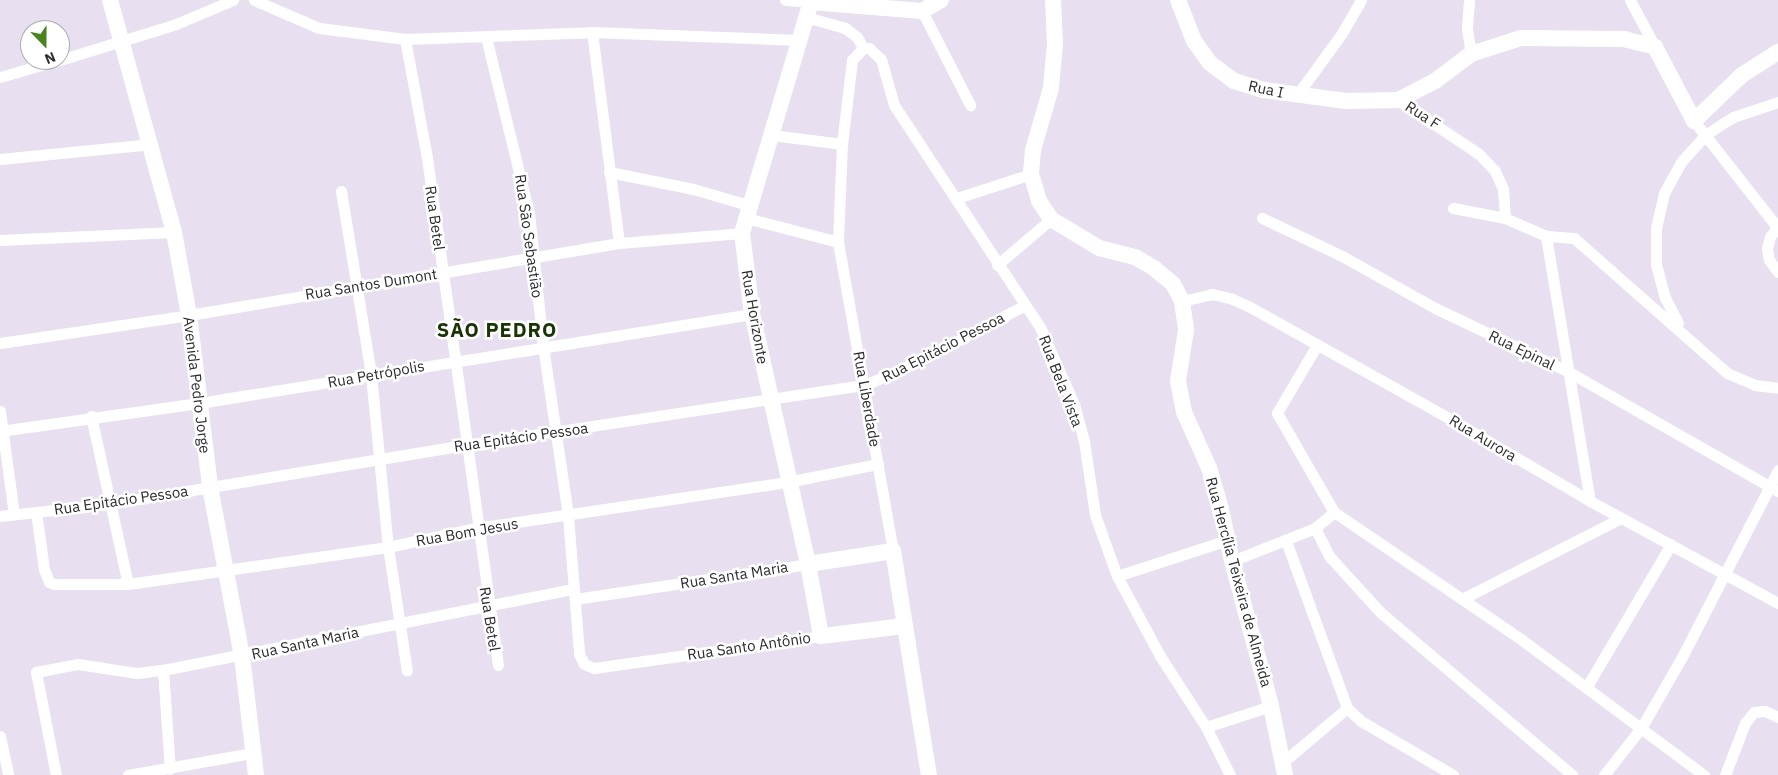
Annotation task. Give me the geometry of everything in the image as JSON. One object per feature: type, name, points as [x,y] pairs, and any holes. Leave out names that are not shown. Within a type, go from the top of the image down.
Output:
[{"type":"street","name":"Avenida Pedro Jorge","points":[[110,0],[124,41],[174,232],[189,315],[210,487],[242,656],[256,775]]},
{"type":"street","points":[[70,57],[124,41],[233,0]]},
{"type":"street","points":[[254,0],[319,28],[405,39],[592,32],[798,40]]},
{"type":"street","points":[[785,0],[845,28],[857,37],[863,48]]},
{"type":"street","points":[[809,10],[864,3],[922,11],[940,0]]},
{"type":"street","name":"Rua Hercília Teixeira de Almeida","points":[[1053,0],[1055,44],[1051,88],[1033,150],[1030,174],[1039,201],[1051,219],[1099,248],[1135,257],[1154,268],[1173,284],[1182,301],[1186,330],[1178,381],[1184,412],[1209,468],[1271,706],[1283,769]]},
{"type":"street","name":"Rua I","points":[[1178,0],[1194,41],[1210,63],[1234,81],[1297,95],[1346,101],[1398,100]]},
{"type":"street","points":[[1297,95],[1342,33],[1361,0]]},
{"type":"street","points":[[1469,0],[1467,29],[1471,54],[1521,38],[1555,36],[1624,39],[1655,47]]},
{"type":"street","points":[[1630,0],[1694,121],[1777,226],[1768,248],[1769,260],[1778,272]]},
{"type":"street","name":"Rua Horizonte","points":[[809,10],[798,40],[772,135],[745,219],[752,314],[787,482],[808,564],[821,636]]},
{"type":"street","points":[[922,11],[970,105]]},
{"type":"street","points":[[592,32],[619,243]]},
{"type":"street","name":"Rua São Sebastião","points":[[486,37],[524,184],[554,432],[568,516],[579,654],[584,664],[594,668]]},
{"type":"street","name":"Rua Betel","points":[[405,39],[443,273],[476,528],[498,664]]},
{"type":"street","name":"Rua Bela Vista","points":[[863,48],[876,51],[881,59],[894,105],[932,165],[957,198],[997,265],[1040,327],[1074,404],[1084,441],[1096,515],[1117,576],[1160,656],[1206,727],[1230,775]]},
{"type":"street","name":"Rua Liberdade","points":[[863,48],[852,60],[842,144],[838,242],[894,551],[904,626],[929,775]]},
{"type":"street","points":[[1694,121],[1742,75],[1778,52]]},
{"type":"street","name":"Rua F","points":[[1471,54],[1435,81],[1398,100],[1479,154],[1495,171],[1503,189],[1505,218]]},
{"type":"street","points":[[0,77],[24,70]]},
{"type":"street","points":[[1778,102],[1733,116],[1706,135],[1681,162],[1664,193],[1656,228],[1656,264],[1664,298],[1682,330],[1699,351],[1728,373],[1755,385],[1778,388]]},
{"type":"street","points":[[772,135],[842,144]]},
{"type":"street","points":[[0,159],[152,144]]},
{"type":"street","points":[[609,172],[693,189],[745,219]]},
{"type":"street","points":[[957,198],[1030,174]]},
{"type":"street","points":[[342,191],[371,375],[388,547],[407,671]]},
{"type":"street","points":[[1453,208],[1505,218],[1546,236],[1574,238],[1682,330]]},
{"type":"street","name":"Rua Epinal","points":[[1262,218],[1342,256],[1437,308],[1569,372],[1774,488]]},
{"type":"street","name":"Rua Santos Dumont","points":[[0,343],[189,315],[356,286],[533,259],[745,219],[838,242]]},
{"type":"street","points":[[997,265],[1051,219]]},
{"type":"street","points":[[0,240],[174,232]]},
{"type":"street","points":[[1546,236],[1590,501]]},
{"type":"street","name":"Rua Aurora","points":[[1182,301],[1212,294],[1230,298],[1317,345],[1590,501],[1726,573],[1778,603]]},
{"type":"street","name":"Rua Epitácio Pessoa","points":[[0,516],[108,504],[466,445],[865,385],[919,361],[1025,305]]},
{"type":"street","name":"Rua Petrópolis","points":[[1,431],[91,416],[199,403],[454,360],[752,314]]},
{"type":"street","points":[[1317,345],[1278,413],[1300,455],[1334,512],[1464,598],[1704,775]]},
{"type":"street","points":[[0,411],[1,431],[14,514]]},
{"type":"street","points":[[91,416],[108,504],[128,584]]},
{"type":"street","name":"Rua Bom Jesus","points":[[36,512],[46,576],[54,584],[128,584],[388,547],[476,528],[568,516],[787,482],[878,464]]},
{"type":"street","points":[[1604,775],[1641,728],[1774,488],[1778,470]]},
{"type":"street","points":[[1232,561],[1315,528],[1334,512]]},
{"type":"street","points":[[1464,598],[1621,518]]},
{"type":"street","points":[[1315,528],[1330,557],[1380,612],[1572,775]]},
{"type":"street","points":[[1117,576],[1228,540]]},
{"type":"street","points":[[1286,541],[1347,708],[1361,721],[1454,775]]},
{"type":"street","points":[[1586,688],[1671,544]]},
{"type":"street","name":"Rua Santa Maria","points":[[56,775],[36,672],[78,664],[136,673],[163,670],[488,607],[894,551]]},
{"type":"street","name":"Rua Santo Antônio","points":[[594,668],[904,626]]},
{"type":"street","points":[[163,670],[170,769]]},
{"type":"street","points":[[1206,727],[1271,706]]},
{"type":"street","points":[[1283,769],[1347,708]]},
{"type":"street","points":[[1725,775],[1745,723],[1754,712],[1765,711],[1778,717]]},
{"type":"street","points":[[0,736],[8,775]]},
{"type":"street","points":[[128,775],[252,753]]},
{"type":"district","name":"SÃO PEDRO","points":[[497,329]]}]
